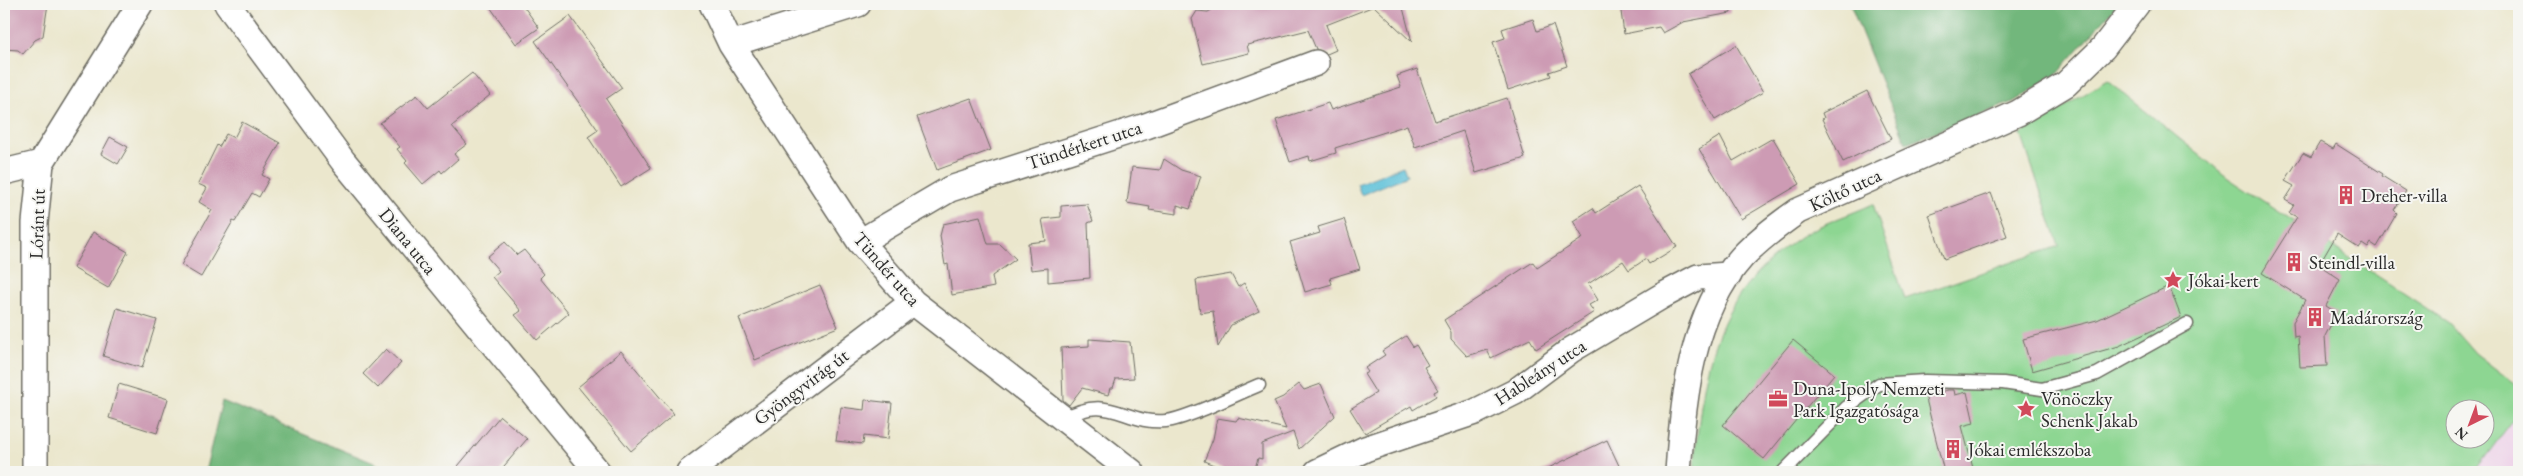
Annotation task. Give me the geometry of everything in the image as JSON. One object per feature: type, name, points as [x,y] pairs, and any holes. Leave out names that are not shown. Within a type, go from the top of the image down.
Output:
[{"type":"street","name":"Lóránt út","points":[[35,472],[35,222],[41,163],[140,4]]},
{"type":"street","name":"Diana utca","points":[[227,4],[342,161],[598,472]]},
{"type":"street","name":"Tündér utca","points":[[712,4],[731,44],[860,242],[913,302],[1132,472]]},
{"type":"street","points":[[731,44],[858,4]]},
{"type":"street","name":"Költő utca","points":[[1678,472],[1686,394],[1698,337],[1729,275],[1742,257],[1768,232],[1798,212],[2018,113],[2066,84],[2103,48],[2137,4]]},
{"type":"street","name":"Tündérkert utca","points":[[860,242],[950,189],[1146,126],[1316,63]]},
{"type":"street","points":[[4,172],[41,163]]},
{"type":"street","name":"Hableány utca","points":[[1317,472],[1365,450],[1475,412],[1515,392],[1571,350],[1662,296],[1698,277],[1729,275]]},
{"type":"street","name":"Gyöngyvirág út","points":[[689,472],[913,302]]},
{"type":"lane","points":[[1783,472],[1847,407],[1879,384],[1925,381],[2003,383],[2042,389],[2097,374],[2187,324]]},
{"type":"lane","points":[[1063,419],[1078,410],[1098,407],[1146,419],[1166,421],[1258,385]]},
{"type":"shaded area","points":[[2519,412],[2519,472],[2474,472],[2492,448],[2496,448],[2496,443]]},
{"type":"green space","points":[[1850,4],[2118,4],[2055,76],[2013,102],[1906,143]]},
{"type":"green space","name":"Jókai-kert","points":[[2107,80],[2228,178],[2449,323],[2475,353],[2519,387],[2519,412],[2496,443],[2496,398],[2446,398],[2446,448],[2492,448],[2474,472],[1694,472],[1697,435],[1708,370],[1717,340],[1729,312],[1747,286],[1770,261],[1808,232],[1873,204],[1905,299],[2059,246],[2021,134]]},
{"type":"green space","points":[[222,401],[396,472],[205,472]]},
{"type":"water","points":[[1403,166],[1407,176],[1361,195],[1357,184]]},
{"type":"building","points":[[4,4],[48,4],[43,36],[35,40],[23,54],[18,50],[4,49]]},
{"type":"building","points":[[488,4],[522,4],[539,28],[516,44]]},
{"type":"building","points":[[1222,4],[1402,4],[1412,42],[1374,6],[1326,25],[1336,50],[1327,54],[1316,49],[1308,30],[1247,45],[1249,53],[1203,64],[1192,19],[1197,11],[1208,12]]},
{"type":"building","points":[[1620,4],[1730,4],[1731,13],[1683,22],[1663,33],[1659,27],[1624,34]]},
{"type":"building","points":[[570,16],[622,88],[606,99],[651,168],[621,187],[588,137],[598,130],[535,41]]},
{"type":"building","points":[[1533,19],[1537,31],[1553,25],[1567,66],[1549,72],[1551,76],[1508,90],[1493,42],[1505,38],[1502,29]]},
{"type":"building","points":[[1736,45],[1763,92],[1715,120],[1688,74]]},
{"type":"building","points":[[1417,69],[1435,121],[1507,98],[1525,158],[1476,173],[1463,131],[1415,147],[1407,125],[1335,148],[1336,153],[1310,161],[1309,156],[1290,162],[1276,120],[1328,103],[1331,110],[1401,87],[1397,76]]},
{"type":"building","points":[[472,73],[490,95],[452,126],[467,144],[454,154],[458,159],[442,173],[440,170],[423,184],[405,163],[407,161],[397,149],[400,147],[380,123],[417,95],[428,108]]},
{"type":"building","points":[[1867,91],[1891,139],[1843,162],[1822,119],[1824,118],[1822,113]]},
{"type":"building","points":[[971,98],[991,150],[937,170],[917,117]]},
{"type":"building","points":[[242,122],[280,143],[262,175],[269,179],[259,197],[252,193],[235,222],[233,221],[201,277],[181,265],[212,210],[199,202],[207,188],[198,184],[217,145],[219,147],[226,134],[234,138]]},
{"type":"building","points":[[1720,136],[1733,161],[1773,138],[1800,184],[1741,219],[1699,149]]},
{"type":"building","points":[[110,137],[128,147],[118,164],[101,154]]},
{"type":"building","points":[[2320,142],[2333,149],[2336,144],[2406,191],[2394,210],[2397,213],[2377,247],[2371,243],[2368,248],[2362,244],[2359,248],[2337,234],[2319,265],[2340,279],[2326,306],[2337,313],[2325,336],[2327,366],[2300,367],[2298,336],[2294,337],[2293,322],[2305,300],[2262,273],[2297,217],[2289,213],[2294,205],[2285,200],[2294,186],[2285,181],[2303,153],[2311,157]]},
{"type":"building","points":[[1164,159],[1181,170],[1201,176],[1190,209],[1177,205],[1177,214],[1149,210],[1150,207],[1127,203],[1132,167],[1160,170]]},
{"type":"building","points":[[1638,186],[1677,247],[1649,264],[1646,259],[1629,270],[1623,261],[1588,284],[1598,300],[1589,305],[1594,312],[1536,349],[1530,339],[1491,358],[1487,350],[1467,356],[1451,339],[1451,332],[1444,320],[1533,262],[1537,268],[1583,238],[1573,221],[1593,208],[1596,213]]},
{"type":"building","points":[[1991,193],[2007,236],[1944,259],[1929,215]]},
{"type":"building","points":[[1087,204],[1093,221],[1088,223],[1090,278],[1048,282],[1048,268],[1031,270],[1028,243],[1046,241],[1042,219],[1061,217],[1061,206]]},
{"type":"building","points":[[980,216],[988,244],[1000,244],[1016,259],[992,276],[994,287],[952,295],[948,264],[945,265],[940,236],[943,224]]},
{"type":"building","points":[[1344,219],[1360,269],[1330,278],[1332,284],[1305,292],[1290,242],[1320,233],[1318,227]]},
{"type":"building","points":[[93,232],[128,252],[108,288],[73,268]]},
{"type":"building","points":[[505,242],[517,255],[524,250],[544,274],[540,278],[569,313],[537,340],[515,315],[521,311],[492,277],[499,271],[487,257]]},
{"type":"building","points":[[1231,274],[1238,287],[1244,283],[1259,311],[1231,325],[1218,347],[1213,311],[1200,313],[1196,280]]},
{"type":"building","points":[[820,285],[838,327],[755,360],[739,318]]},
{"type":"building","points":[[2169,286],[2181,317],[2119,346],[2032,371],[2023,339],[2097,320]]},
{"type":"building","points":[[117,308],[157,320],[142,368],[103,356]]},
{"type":"building","points":[[1406,336],[1413,347],[1416,345],[1428,365],[1424,367],[1438,390],[1434,392],[1436,396],[1413,410],[1411,406],[1365,433],[1350,409],[1376,393],[1364,374],[1368,372],[1365,368],[1385,355],[1382,351]]},
{"type":"building","points":[[1089,339],[1130,342],[1134,378],[1116,379],[1108,395],[1082,388],[1069,405],[1063,400],[1061,348],[1089,346]]},
{"type":"building","name":"Duna-Ipoly Nemzeti Park Igazgatósága","points":[[1793,340],[1834,374],[1764,459],[1723,425]]},
{"type":"building","points":[[386,349],[401,363],[378,388],[363,374]]},
{"type":"building","points":[[621,351],[674,414],[631,451],[578,387]]},
{"type":"building","points":[[119,384],[168,399],[157,433],[109,418]]},
{"type":"building","points":[[1299,384],[1304,390],[1321,384],[1335,416],[1299,449],[1293,432],[1262,444],[1262,459],[1258,458],[1254,472],[1231,472],[1204,461],[1213,439],[1217,418],[1236,421],[1238,418],[1286,429],[1274,401],[1283,397]]},
{"type":"building","name":"Jókai emlékszoba","points":[[1954,390],[1955,395],[1967,392],[1974,423],[1962,426],[1974,472],[1944,472],[1925,395]]},
{"type":"building","points":[[865,400],[892,403],[888,439],[864,436],[863,444],[836,441],[841,407],[864,410]]},
{"type":"building","points":[[500,416],[527,439],[499,472],[453,472]]},
{"type":"building","points":[[1607,440],[1622,472],[1540,472]]},
{"type":"place","name":"Dreher-villa","points":[[2346,195]]},
{"type":"place","name":"Steindl-villa","points":[[2294,262]]},
{"type":"place","name":"Jókai-kert","points":[[2173,280]]},
{"type":"place","name":"Madárország","points":[[2315,317]]},
{"type":"place","name":"Duna-Ipoly Nemzeti Park Igazgatósága","points":[[1778,399]]},
{"type":"place","name":"Vönöczky Schenk Jakab","points":[[2026,409]]},
{"type":"place","name":"Jókai emlékszoba","points":[[1953,449]]}]
